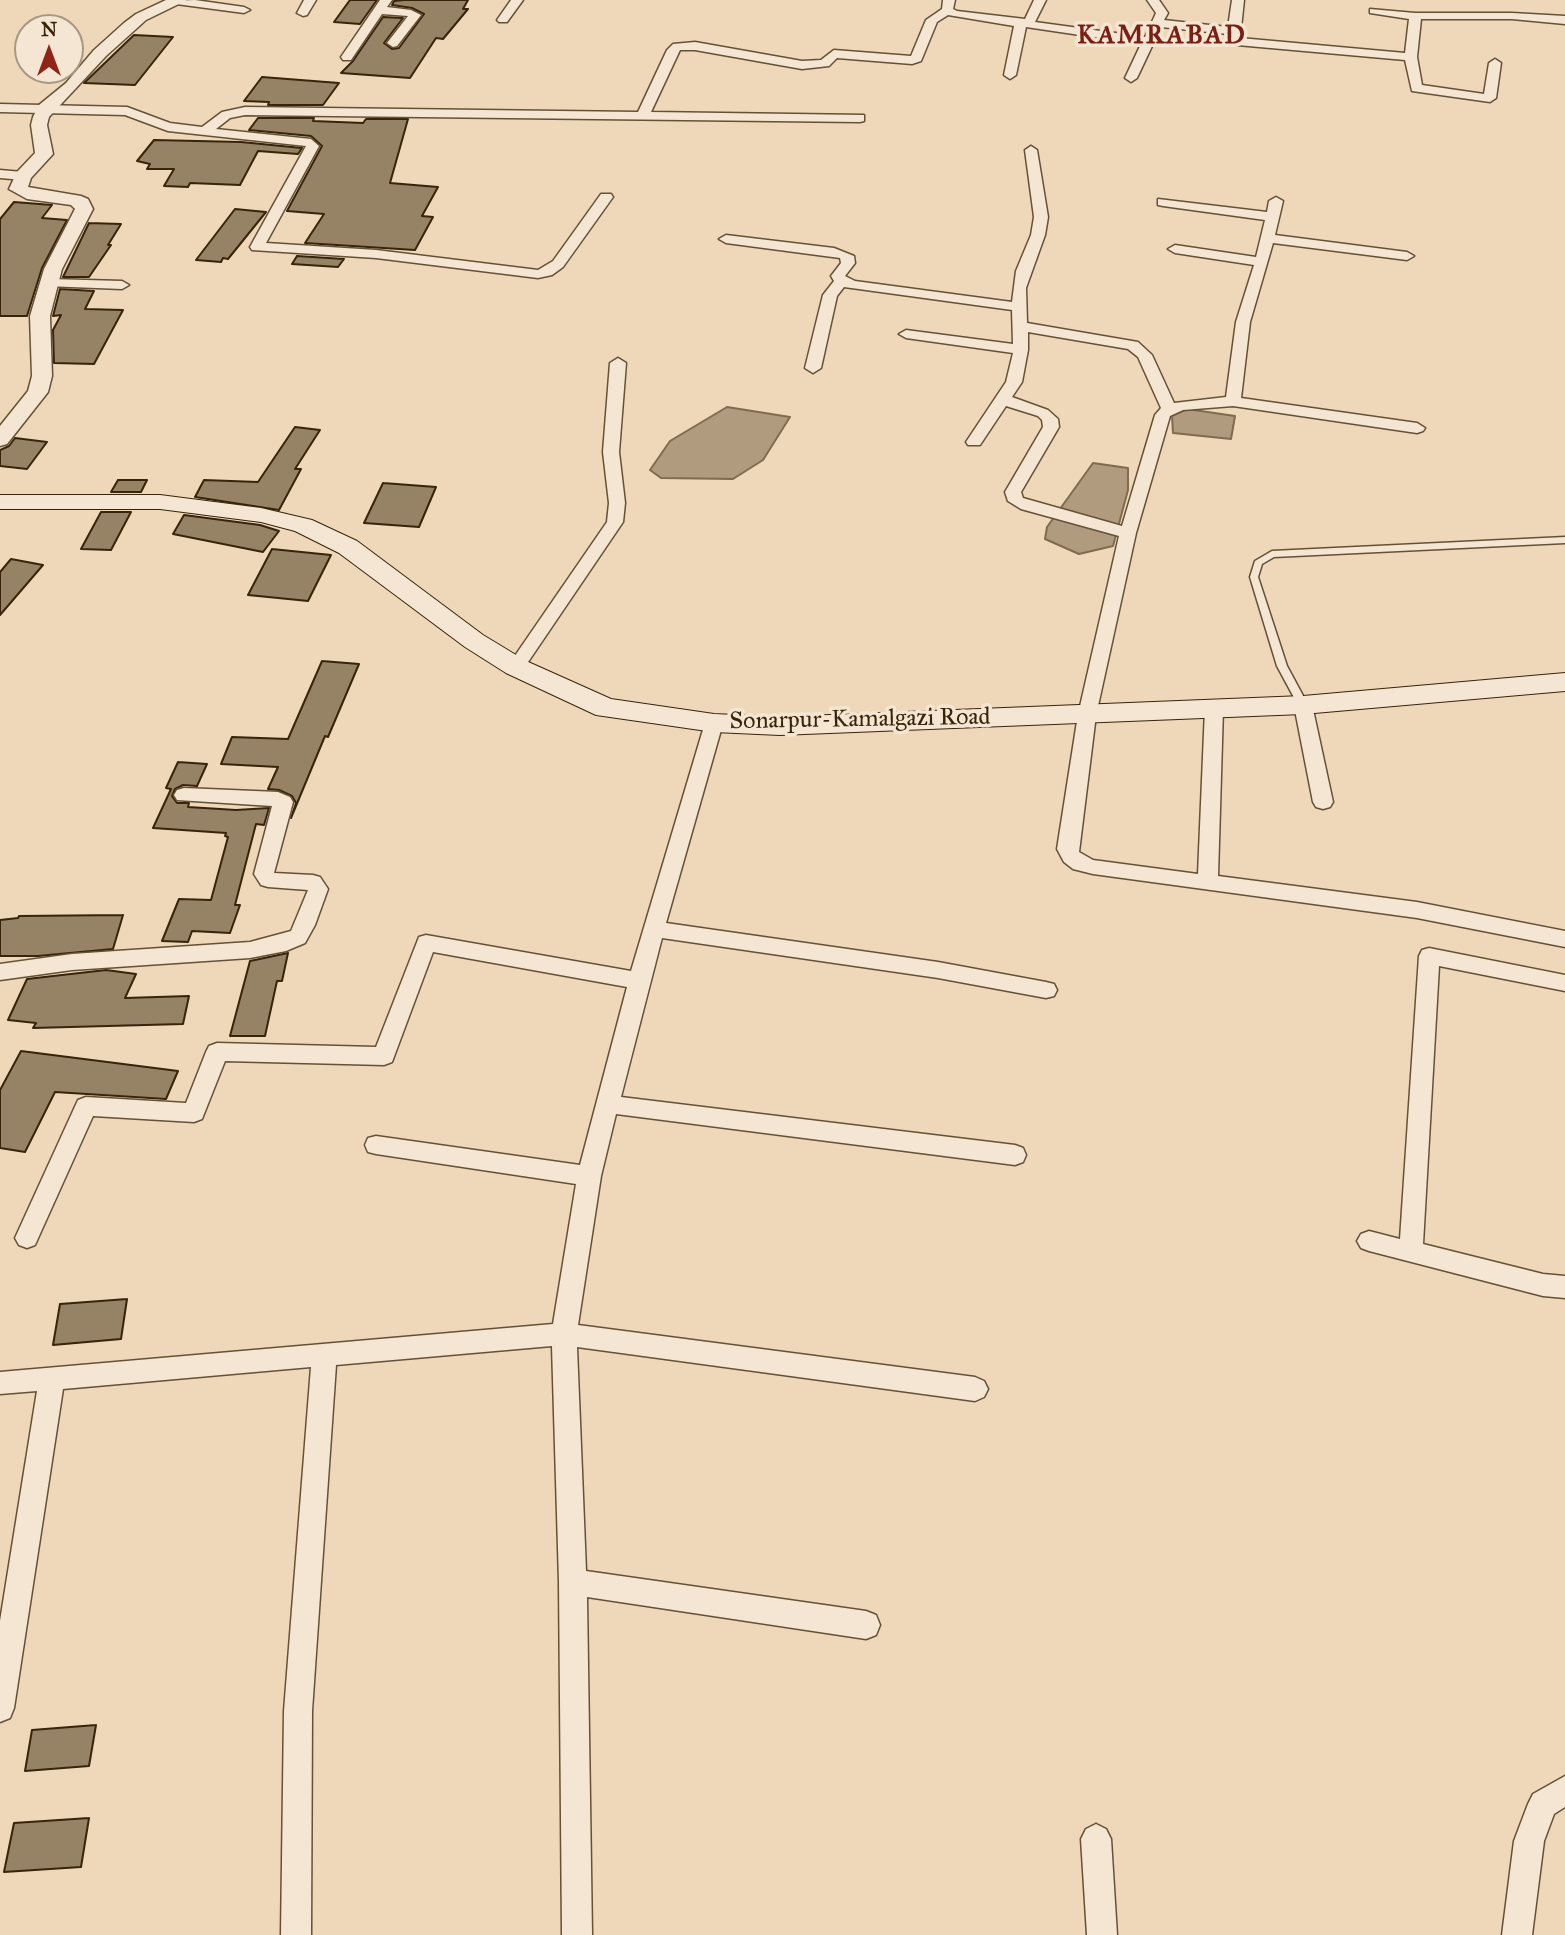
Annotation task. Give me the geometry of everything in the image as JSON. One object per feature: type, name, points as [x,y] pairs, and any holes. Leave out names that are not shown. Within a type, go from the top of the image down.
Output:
[{"type":"main road","name":"Sonarpur-Kamalgazi Road","points":[[0,502],[160,502],[261,515],[303,525],[348,547],[474,641],[516,667],[606,708],[714,723],[780,726],[1303,705],[1565,682]]},
{"type":"street","points":[[303,13],[310,0]]},
{"type":"street","points":[[503,20],[517,0]]},
{"type":"street","points":[[1010,75],[1025,23],[1040,0]]},
{"type":"street","points":[[1131,78],[1162,13],[1153,0]]},
{"type":"street","points":[[1238,0],[1233,37],[1237,41],[1411,57]]},
{"type":"street","points":[[0,440],[38,393],[43,376],[40,316],[53,269],[84,209],[82,203],[75,200],[22,192],[18,189],[23,176],[44,154],[45,147],[39,125],[45,108],[72,86],[100,53],[141,17],[177,1],[244,10]]},
{"type":"street","points":[[348,57],[383,5],[415,15],[393,43]]},
{"type":"street","points":[[643,115],[673,50],[677,47],[695,46],[802,65],[825,63],[834,54],[912,60],[917,58],[932,20],[948,6],[1025,23],[1147,41]]},
{"type":"street","points":[[1374,12],[1415,16],[1512,16],[1565,20]]},
{"type":"street","points":[[1415,16],[1411,57],[1416,88],[1490,98],[1495,63]]},
{"type":"street","points":[[1156,23],[1234,31]]},
{"type":"street","points":[[0,108],[127,111],[156,124],[252,139],[303,142],[313,146],[257,247],[376,254],[538,274],[547,272],[558,264],[606,197]]},
{"type":"street","points":[[203,132],[226,115],[245,111],[860,118]]},
{"type":"street","points":[[974,442],[1014,382],[1021,350],[1019,288],[1038,235],[1041,218],[1031,150]]},
{"type":"street","points":[[0,174],[23,176]]},
{"type":"street","points":[[1233,401],[1243,322],[1262,262],[1276,201]]},
{"type":"street","points":[[1163,202],[1272,218]]},
{"type":"street","points":[[1268,238],[1406,256]]},
{"type":"street","points":[[726,239],[834,252],[847,256],[848,263],[838,276],[842,281],[874,289],[1020,307]]},
{"type":"street","points":[[1175,248],[1262,262]]},
{"type":"street","points":[[813,368],[830,295],[842,281]]},
{"type":"street","points":[[50,283],[122,285]]},
{"type":"street","points":[[1020,326],[1133,345],[1145,355],[1169,409]]},
{"type":"street","points":[[906,334],[1021,350]]},
{"type":"street","points":[[516,667],[615,522],[617,503],[611,452],[618,363]]},
{"type":"street","points":[[1002,399],[1043,413],[1050,419],[1051,427],[1013,492],[1016,501],[1128,533]]},
{"type":"street","points":[[1417,428],[1233,401],[1182,405],[1169,409],[1163,415],[1128,533],[1087,715],[1068,849],[1071,857],[1080,864],[1093,867],[1417,910],[1565,939]]},
{"type":"street","points":[[1303,705],[1323,802]]},
{"type":"street","points":[[1208,882],[1214,709]]},
{"type":"street","points":[[578,1935],[573,1582],[564,1334],[589,1176],[639,981],[714,723]]},
{"type":"street","points":[[0,972],[72,962],[250,950],[286,943],[298,937],[317,889],[313,882],[268,880],[264,874],[283,802],[278,799],[184,795]]},
{"type":"street","points":[[654,929],[938,970],[1046,990]]},
{"type":"street","points":[[27,1238],[86,1106],[194,1113],[218,1052],[384,1056],[426,943],[639,981]]},
{"type":"street","points":[[1412,1252],[1429,956],[1565,983]]},
{"type":"street","points":[[607,1104],[1015,1155]]},
{"type":"street","points":[[376,1146],[589,1176]]},
{"type":"street","points":[[1369,1241],[1543,1285],[1565,1287]]},
{"type":"street","points":[[0,1384],[52,1377],[564,1334],[975,1389]]},
{"type":"street","points":[[296,1935],[298,1712],[324,1355]]},
{"type":"street","points":[[0,1708],[52,1377]]},
{"type":"street","points":[[573,1582],[866,1625]]},
{"type":"street","points":[[1517,1935],[1529,1841],[1554,1798]]},
{"type":"street","points":[[1096,1839],[1102,1935]]},
{"type":"lane","points":[[1303,705],[1282,666],[1254,577],[1258,563],[1272,554],[1565,540]]},
{"type":"shaded area","points":[[727,407],[790,417],[763,460],[733,479],[661,478],[650,470],[670,441]]},
{"type":"shaded area","points":[[1187,409],[1235,416],[1231,439],[1173,433],[1172,416]]},
{"type":"shaded area","points":[[1093,463],[1128,468],[1128,490],[1113,546],[1079,554],[1045,539],[1047,527]]},
{"type":"building","points":[[350,0],[377,0],[360,24],[334,22]]},
{"type":"building","points":[[468,0],[463,9],[468,9],[443,39],[436,38],[410,78],[341,73],[353,61],[383,17],[403,18],[384,43],[392,49],[399,48],[424,14],[412,8],[392,5],[394,1]]},
{"type":"building","points":[[134,35],[173,37],[135,85],[84,83]]},
{"type":"building","points":[[262,77],[339,83],[323,105],[268,105],[269,102],[244,101]]},
{"type":"building","points":[[258,118],[314,118],[313,121],[363,123],[366,119],[408,119],[390,183],[438,187],[422,216],[433,217],[415,250],[305,243],[324,214],[287,211],[322,146],[311,136],[249,130]]},
{"type":"building","points":[[154,140],[241,142],[302,148],[298,154],[258,151],[240,185],[190,183],[188,187],[164,186],[174,169],[147,169],[150,164],[137,161]]},
{"type":"building","points":[[14,202],[52,205],[42,218],[67,220],[42,268],[27,316],[0,316],[0,219]]},
{"type":"building","points":[[235,209],[266,212],[228,259],[223,258],[221,262],[196,260]]},
{"type":"building","points":[[89,223],[121,224],[108,245],[111,245],[89,277],[63,277]]},
{"type":"building","points":[[297,256],[344,259],[338,267],[292,264]]},
{"type":"building","points":[[60,289],[94,291],[85,309],[123,310],[94,364],[54,363],[53,330],[61,315],[53,316]]},
{"type":"building","points":[[295,427],[320,430],[295,469],[301,469],[279,510],[195,497],[204,480],[258,482]]},
{"type":"building","points":[[15,438],[47,442],[27,469],[0,466],[0,450],[9,446]]},
{"type":"building","points":[[118,480],[147,480],[141,492],[111,492]]},
{"type":"building","points":[[383,483],[436,487],[419,527],[364,523]]},
{"type":"building","points":[[101,512],[131,512],[111,550],[81,549]]},
{"type":"building","points":[[184,515],[260,525],[279,531],[263,552],[173,534]]},
{"type":"building","points":[[272,549],[331,555],[308,601],[248,595]]},
{"type":"building","points":[[11,559],[43,565],[0,615],[0,572]]},
{"type":"building","points":[[322,661],[359,664],[291,818],[296,803],[292,796],[279,790],[268,789],[278,767],[221,764],[232,737],[288,739]]},
{"type":"building","points":[[178,762],[207,764],[197,786],[183,785],[175,789],[172,796],[177,803],[189,803],[188,807],[236,810],[269,808],[264,825],[256,824],[235,905],[240,905],[230,933],[192,931],[188,942],[162,941],[179,899],[211,900],[228,837],[225,836],[226,833],[153,828],[171,789],[166,788]]},
{"type":"building","points":[[123,915],[113,949],[38,956],[0,956],[0,920],[19,916]]},
{"type":"building","points":[[288,953],[282,981],[277,981],[265,1036],[230,1036],[250,961]]},
{"type":"building","points":[[106,970],[136,974],[125,998],[189,996],[183,1024],[33,1028],[36,1023],[8,1020],[27,979]]},
{"type":"building","points":[[21,1051],[178,1071],[166,1099],[55,1092],[25,1152],[0,1148],[0,1090]]},
{"type":"building","points":[[127,1299],[121,1339],[53,1345],[60,1304]]},
{"type":"building","points":[[96,1725],[89,1766],[25,1771],[32,1730]]},
{"type":"building","points":[[89,1818],[81,1867],[4,1872],[14,1823]]},
{"type":"district","name":"KAMRABAD","points":[[1162,37]]}]
